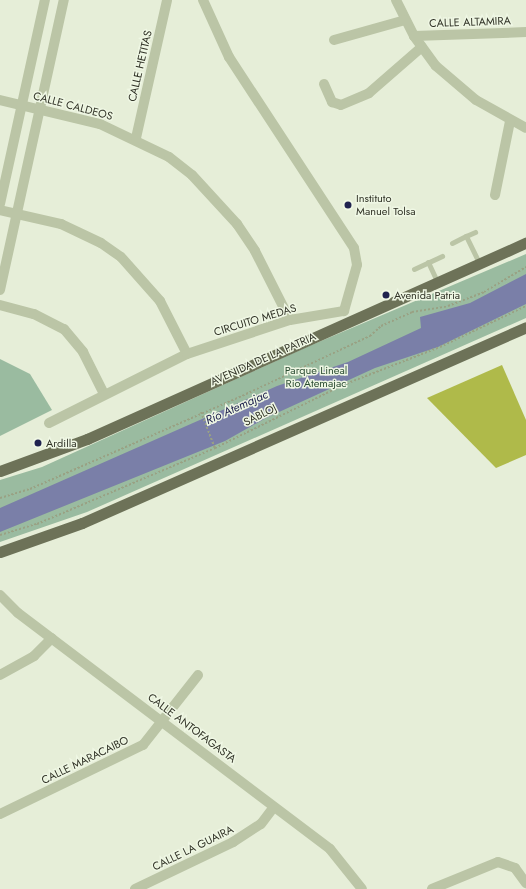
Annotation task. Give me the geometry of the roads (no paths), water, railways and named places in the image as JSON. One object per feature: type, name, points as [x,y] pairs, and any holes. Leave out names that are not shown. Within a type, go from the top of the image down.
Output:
[{"type":"main road","name":"AVENIDA DE LA PATRIA","points":[[0,471],[87,439],[355,317],[526,243]]},
{"type":"main road","points":[[0,552],[82,523],[526,327]]},
{"type":"street","points":[[0,204],[47,0],[63,2],[0,290]]},
{"type":"street","name":"CALLE HETITAS","points":[[136,138],[167,0]]},
{"type":"street","points":[[203,0],[229,57],[354,248],[357,265],[344,311],[355,317]]},
{"type":"street","points":[[396,0],[414,36],[451,81],[510,121],[526,128]]},
{"type":"street","points":[[334,40],[405,20]]},
{"type":"street","name":"CALLE ALTAMIRA","points":[[414,36],[526,32]]},
{"type":"street","points":[[324,84],[332,102],[341,105],[369,93],[422,47]]},
{"type":"street","name":"CALLE CALDEOS","points":[[0,100],[100,124],[136,138],[169,157],[215,198],[255,251],[290,320]]},
{"type":"street","points":[[495,195],[510,121]]},
{"type":"street","points":[[0,210],[17,213],[83,233],[121,257],[160,301],[187,354]]},
{"type":"street","points":[[0,305],[34,314],[64,329],[83,352],[104,394]]},
{"type":"street","name":"CIRCUITO MEDAS","points":[[49,422],[187,354],[290,320],[344,311]]},
{"type":"street","name":"CALLE ANTOFAGASTA","points":[[0,595],[52,638],[163,721],[337,855],[362,889]]},
{"type":"street","points":[[0,675],[34,656],[52,638]]},
{"type":"street","name":"CALLE MARACAIBO","points":[[0,814],[133,751],[150,738],[198,675]]},
{"type":"street","name":"CALLE LA GUAIRA","points":[[135,889],[233,842],[261,824],[274,807]]},
{"type":"street","points":[[432,889],[481,866],[507,862],[526,883]]},
{"type":"lane","points":[[452,243],[475,232]]},
{"type":"lane","points":[[466,236],[479,263]]},
{"type":"lane","points":[[414,269],[442,256]]},
{"type":"lane","points":[[428,262],[437,282]]},
{"type":"water","name":"Río Atemajac","points":[[526,274],[526,304],[438,347],[375,368],[266,418],[225,441],[0,532],[0,508],[277,386],[348,362],[421,328],[420,317],[470,303]]},
{"type":"place","name":"Instituto Manuel Tolsa","points":[[348,205]]},
{"type":"place","name":"Avenida Patria","points":[[386,295]]},
{"type":"place","name":"Ardilla","points":[[38,443]]},
{"type":"park label","name":"Parque Lineal Rio Atemajac","points":[[316,377]]}]
